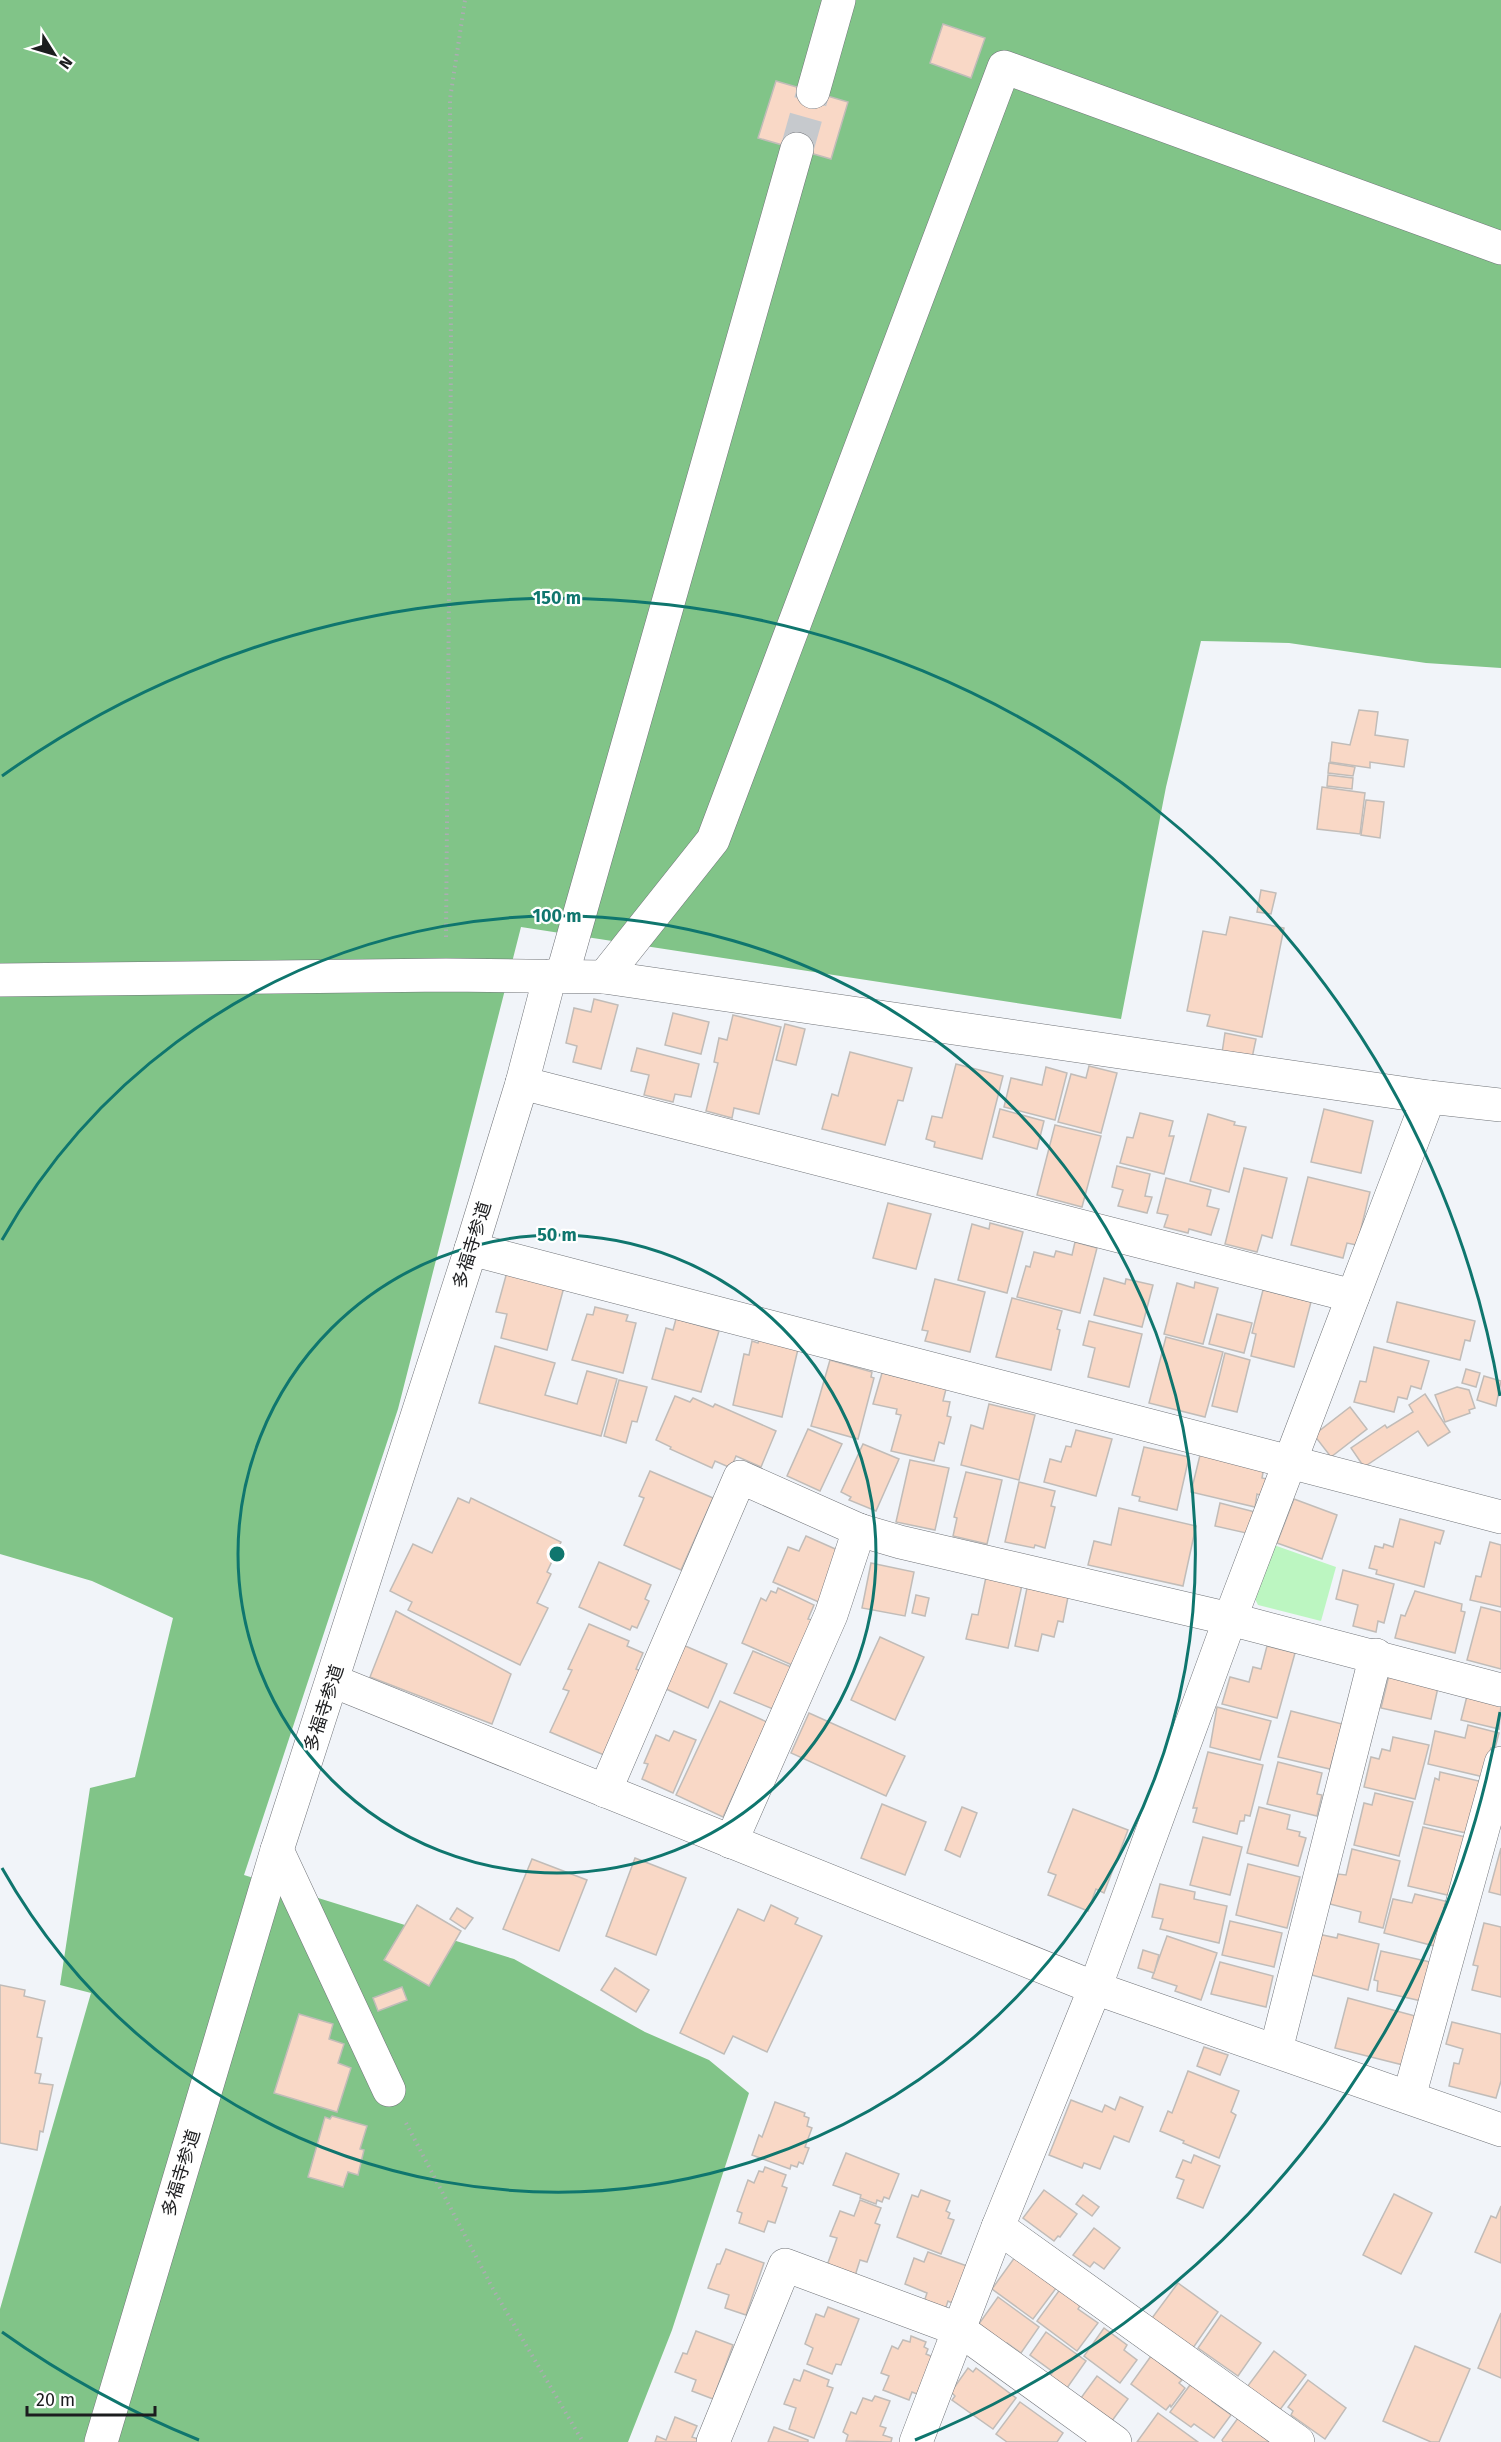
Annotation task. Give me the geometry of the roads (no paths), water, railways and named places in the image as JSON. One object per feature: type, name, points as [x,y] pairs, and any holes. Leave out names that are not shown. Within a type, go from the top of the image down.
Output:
[{"type":"street","points":[[813,92],[839,0]]},
{"type":"street","points":[[604,977],[713,840],[1004,67],[1501,248]]},
{"type":"street","name":"多福寺参道","points":[[101,2442],[277,1850],[471,1249],[556,976],[797,149]]},
{"type":"street","points":[[0,980],[446,975],[604,977],[1429,1097],[1501,1105]]},
{"type":"street","points":[[522,1083],[1353,1296]]},
{"type":"street","points":[[916,2442],[998,2227],[1095,1988],[1230,1619],[1429,1097]]},
{"type":"street","points":[[471,1249],[1501,1517]]},
{"type":"street","points":[[605,1791],[740,1477],[859,1530],[900,1542],[1230,1619],[1376,1655],[1501,1690]]},
{"type":"street","points":[[731,1842],[831,1615],[859,1530]]},
{"type":"street","points":[[1276,2050],[1376,1655]]},
{"type":"street","points":[[333,1681],[1095,1988],[1501,2130]]},
{"type":"street","points":[[1409,2097],[1501,1763]]},
{"type":"street","points":[[277,1850],[389,2090]]},
{"type":"street","points":[[998,2227],[1298,2442]]},
{"type":"street","points":[[713,2442],[785,2265],[960,2330],[1115,2442]]},
{"type":"tunnel","points":[[797,149],[813,92]]}]
